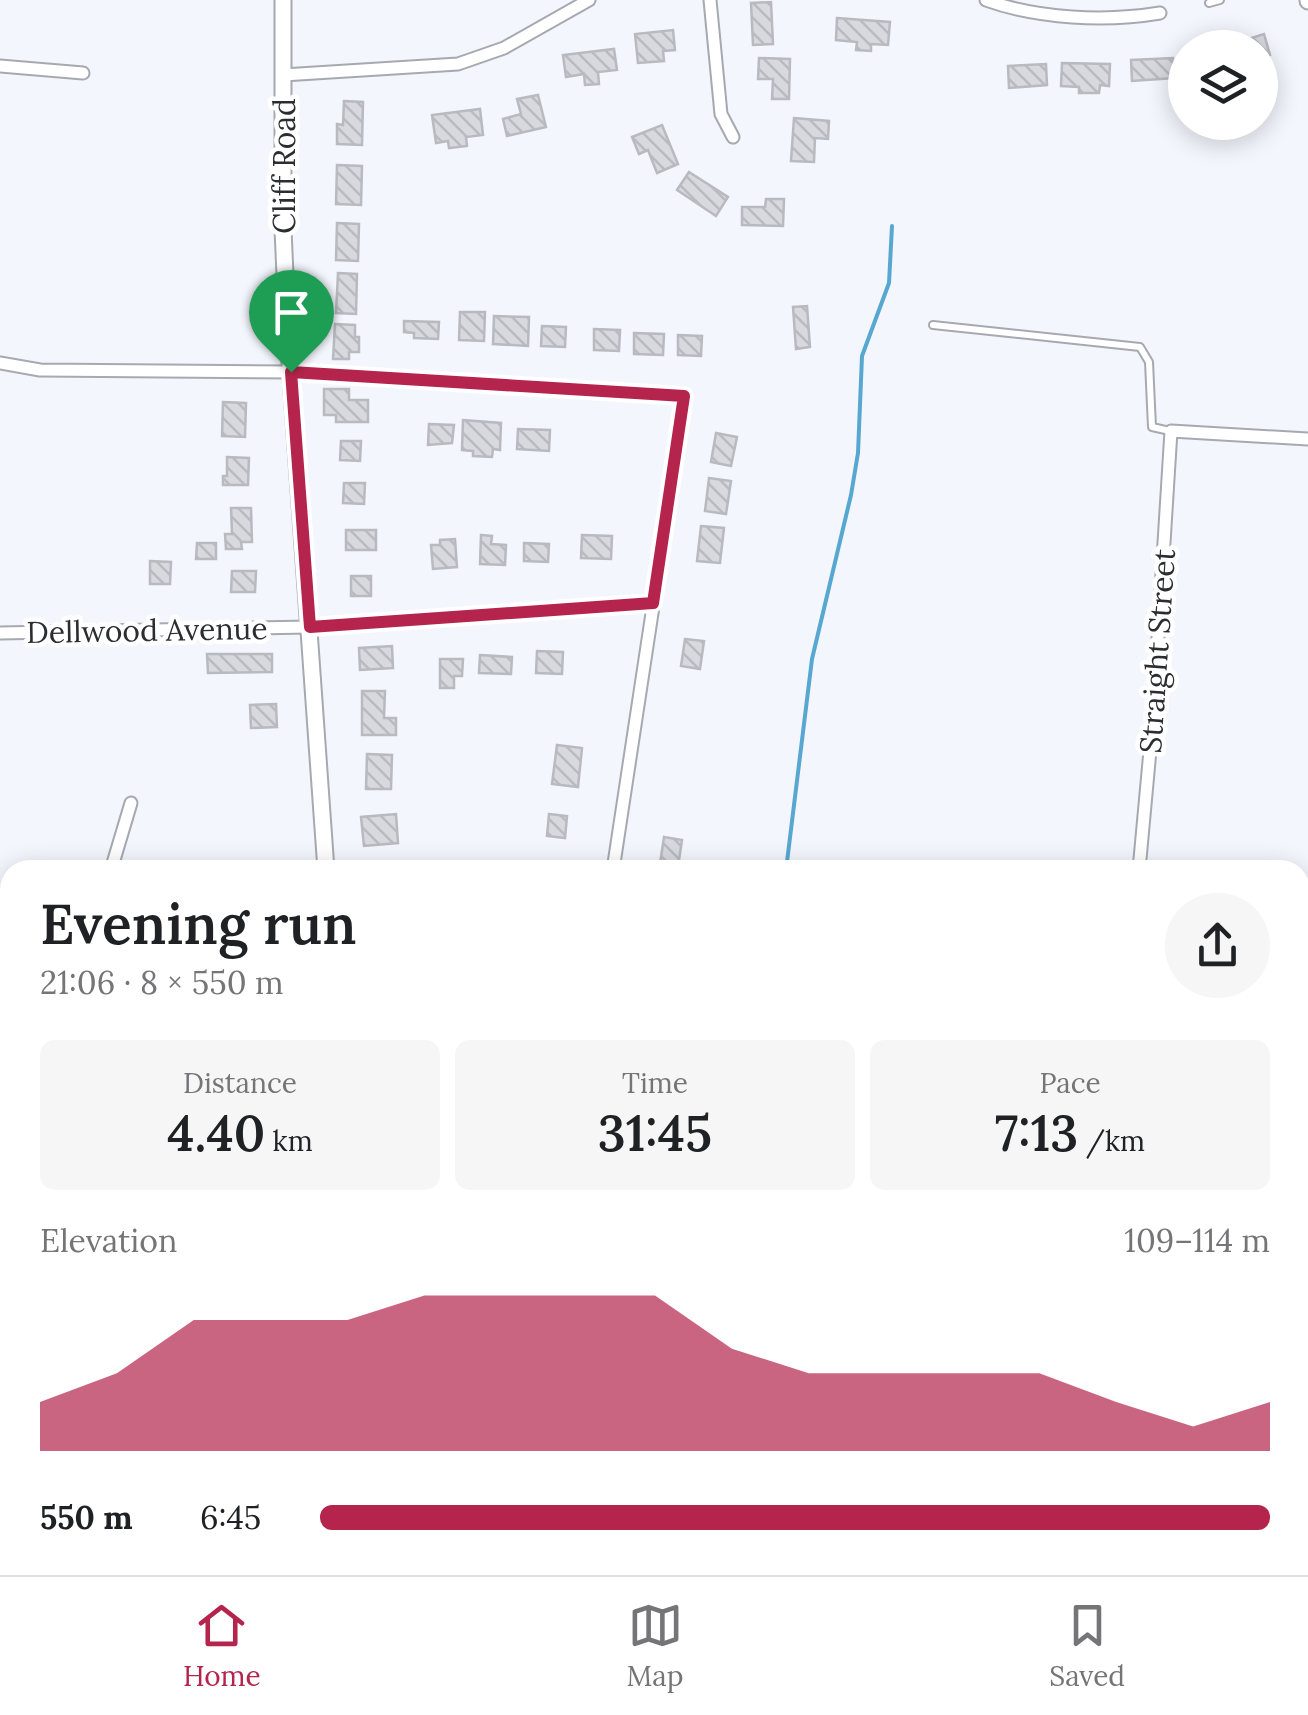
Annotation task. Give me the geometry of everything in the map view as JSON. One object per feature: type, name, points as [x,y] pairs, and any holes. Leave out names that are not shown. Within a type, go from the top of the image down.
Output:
[{"type":"street","name":"Cliff Road","points":[[282,0],[283,230],[325,860]]},
{"type":"street","points":[[283,75],[458,64],[504,48],[589,0]]},
{"type":"street","points":[[710,0],[720,114],[732,137]]},
{"type":"street","points":[[986,0],[1076,16],[1136,17],[1160,13]]},
{"type":"street","points":[[0,66],[83,72]]},
{"type":"street","points":[[0,362],[40,370],[291,372],[684,396],[614,860]]},
{"type":"street","points":[[1171,431],[1308,439]]},
{"type":"street","name":"Straight Street","points":[[1140,860],[1171,431]]},
{"type":"street","name":"Dellwood Avenue","points":[[0,633],[310,627],[653,603]]},
{"type":"street","points":[[113,860],[132,803]]},
{"type":"lane","points":[[1209,3],[1220,0]]},
{"type":"lane","points":[[933,325],[1140,346],[1148,362],[1152,427],[1171,431]]},
{"type":"building","points":[[771,2],[773,44],[753,45],[751,3]]},
{"type":"building","points":[[837,18],[890,22],[888,45],[871,44],[871,51],[856,50],[857,42],[836,40]]},
{"type":"building","points":[[673,30],[675,50],[663,51],[664,61],[638,63],[635,34]]},
{"type":"building","points":[[614,49],[617,70],[598,72],[599,84],[585,85],[584,74],[566,77],[563,55]]},
{"type":"building","points":[[759,58],[790,59],[789,99],[772,99],[773,79],[758,79]]},
{"type":"building","points":[[1168,58],[1168,78],[1132,81],[1131,60]]},
{"type":"building","points":[[1062,63],[1110,64],[1109,86],[1100,85],[1099,93],[1079,93],[1079,87],[1061,86]]},
{"type":"building","points":[[1046,64],[1047,85],[1009,88],[1008,66]]},
{"type":"building","points":[[538,95],[546,127],[507,136],[503,119],[521,114],[517,99]]},
{"type":"building","points":[[344,101],[363,102],[362,145],[337,144],[337,124],[343,125]]},
{"type":"building","points":[[480,109],[483,135],[466,137],[467,146],[449,148],[448,141],[436,143],[432,115]]},
{"type":"building","points":[[794,118],[829,121],[828,139],[815,138],[814,162],[791,161]]},
{"type":"building","points":[[662,125],[678,164],[657,173],[648,150],[639,154],[632,137]]},
{"type":"building","points":[[337,165],[362,166],[361,205],[336,204]]},
{"type":"building","points":[[689,172],[728,197],[716,216],[677,190]]},
{"type":"building","points":[[766,199],[784,199],[783,226],[742,225],[742,207],[765,207]]},
{"type":"building","points":[[337,223],[359,224],[358,261],[336,260]]},
{"type":"building","points":[[338,273],[357,274],[356,314],[336,313]]},
{"type":"building","points":[[807,306],[810,347],[796,349],[793,307]]},
{"type":"building","points":[[460,312],[485,312],[484,341],[459,340]]},
{"type":"building","points":[[494,316],[529,317],[528,346],[493,344]]},
{"type":"building","points":[[404,321],[439,322],[438,339],[414,338],[414,333],[404,332]]},
{"type":"building","points":[[335,324],[355,325],[359,352],[349,352],[349,359],[333,359]]},
{"type":"building","points":[[542,326],[566,327],[565,347],[541,346]]},
{"type":"building","points":[[594,329],[620,330],[619,351],[594,350]]},
{"type":"building","points":[[634,333],[664,334],[663,355],[634,354]]},
{"type":"building","points":[[678,335],[702,336],[701,356],[678,355]]},
{"type":"building","points":[[324,389],[349,389],[349,400],[368,400],[368,422],[336,422],[336,415],[324,415]]},
{"type":"building","points":[[223,402],[246,403],[245,437],[222,436]]},
{"type":"building","points":[[463,420],[501,423],[500,450],[493,449],[492,457],[473,456],[473,451],[462,450]]},
{"type":"building","points":[[429,424],[454,425],[452,443],[428,445]]},
{"type":"building","points":[[518,429],[550,430],[549,451],[517,449]]},
{"type":"building","points":[[716,433],[737,437],[731,466],[711,462]]},
{"type":"building","points":[[341,441],[361,441],[360,461],[340,460]]},
{"type":"building","points":[[227,457],[249,458],[248,485],[223,485]]},
{"type":"building","points":[[709,478],[731,481],[726,514],[705,511]]},
{"type":"building","points":[[344,483],[365,483],[364,504],[343,503]]},
{"type":"building","points":[[231,508],[251,508],[252,542],[241,542],[242,549],[226,549],[225,534],[232,534]]},
{"type":"building","points":[[701,526],[724,528],[720,563],[697,561]]},
{"type":"building","points":[[346,530],[376,530],[376,550],[346,550]]},
{"type":"building","points":[[481,535],[492,536],[491,544],[506,545],[505,565],[480,564]]},
{"type":"building","points":[[582,535],[612,536],[611,559],[581,558]]},
{"type":"building","points":[[455,539],[457,567],[433,569],[431,545]]},
{"type":"building","points":[[197,543],[216,543],[216,559],[196,559]]},
{"type":"building","points":[[524,543],[549,544],[548,562],[524,561]]},
{"type":"building","points":[[150,561],[171,562],[170,584],[150,584]]},
{"type":"building","points":[[232,571],[256,571],[255,592],[231,592]]},
{"type":"building","points":[[351,576],[371,576],[371,596],[351,596]]},
{"type":"building","points":[[685,639],[704,641],[700,669],[681,666]]},
{"type":"building","points":[[392,646],[393,668],[360,670],[359,648]]},
{"type":"building","points":[[537,651],[563,652],[562,674],[536,673]]},
{"type":"building","points":[[207,654],[272,654],[272,672],[208,673]]},
{"type":"building","points":[[480,655],[512,657],[511,674],[479,673]]},
{"type":"building","points":[[440,659],[463,659],[462,676],[454,676],[454,688],[440,688]]},
{"type":"building","points":[[362,691],[385,691],[384,718],[396,718],[396,735],[362,735]]},
{"type":"building","points":[[276,704],[277,727],[251,728],[250,705]]},
{"type":"building","points":[[557,745],[582,748],[578,787],[552,784]]},
{"type":"building","points":[[367,754],[392,755],[391,789],[366,789]]},
{"type":"building","points":[[396,814],[398,843],[364,846],[361,817]]},
{"type":"building","points":[[549,814],[567,816],[565,838],[547,836]]},
{"type":"building","points":[[664,837],[682,840],[679,860],[661,860]]},
{"type":"waterway","points":[[787,860],[812,659],[858,453],[862,356],[889,283],[892,226]]},
{"type":"route","points":[[291,372],[684,396],[653,603],[310,627],[291,372]]}]
